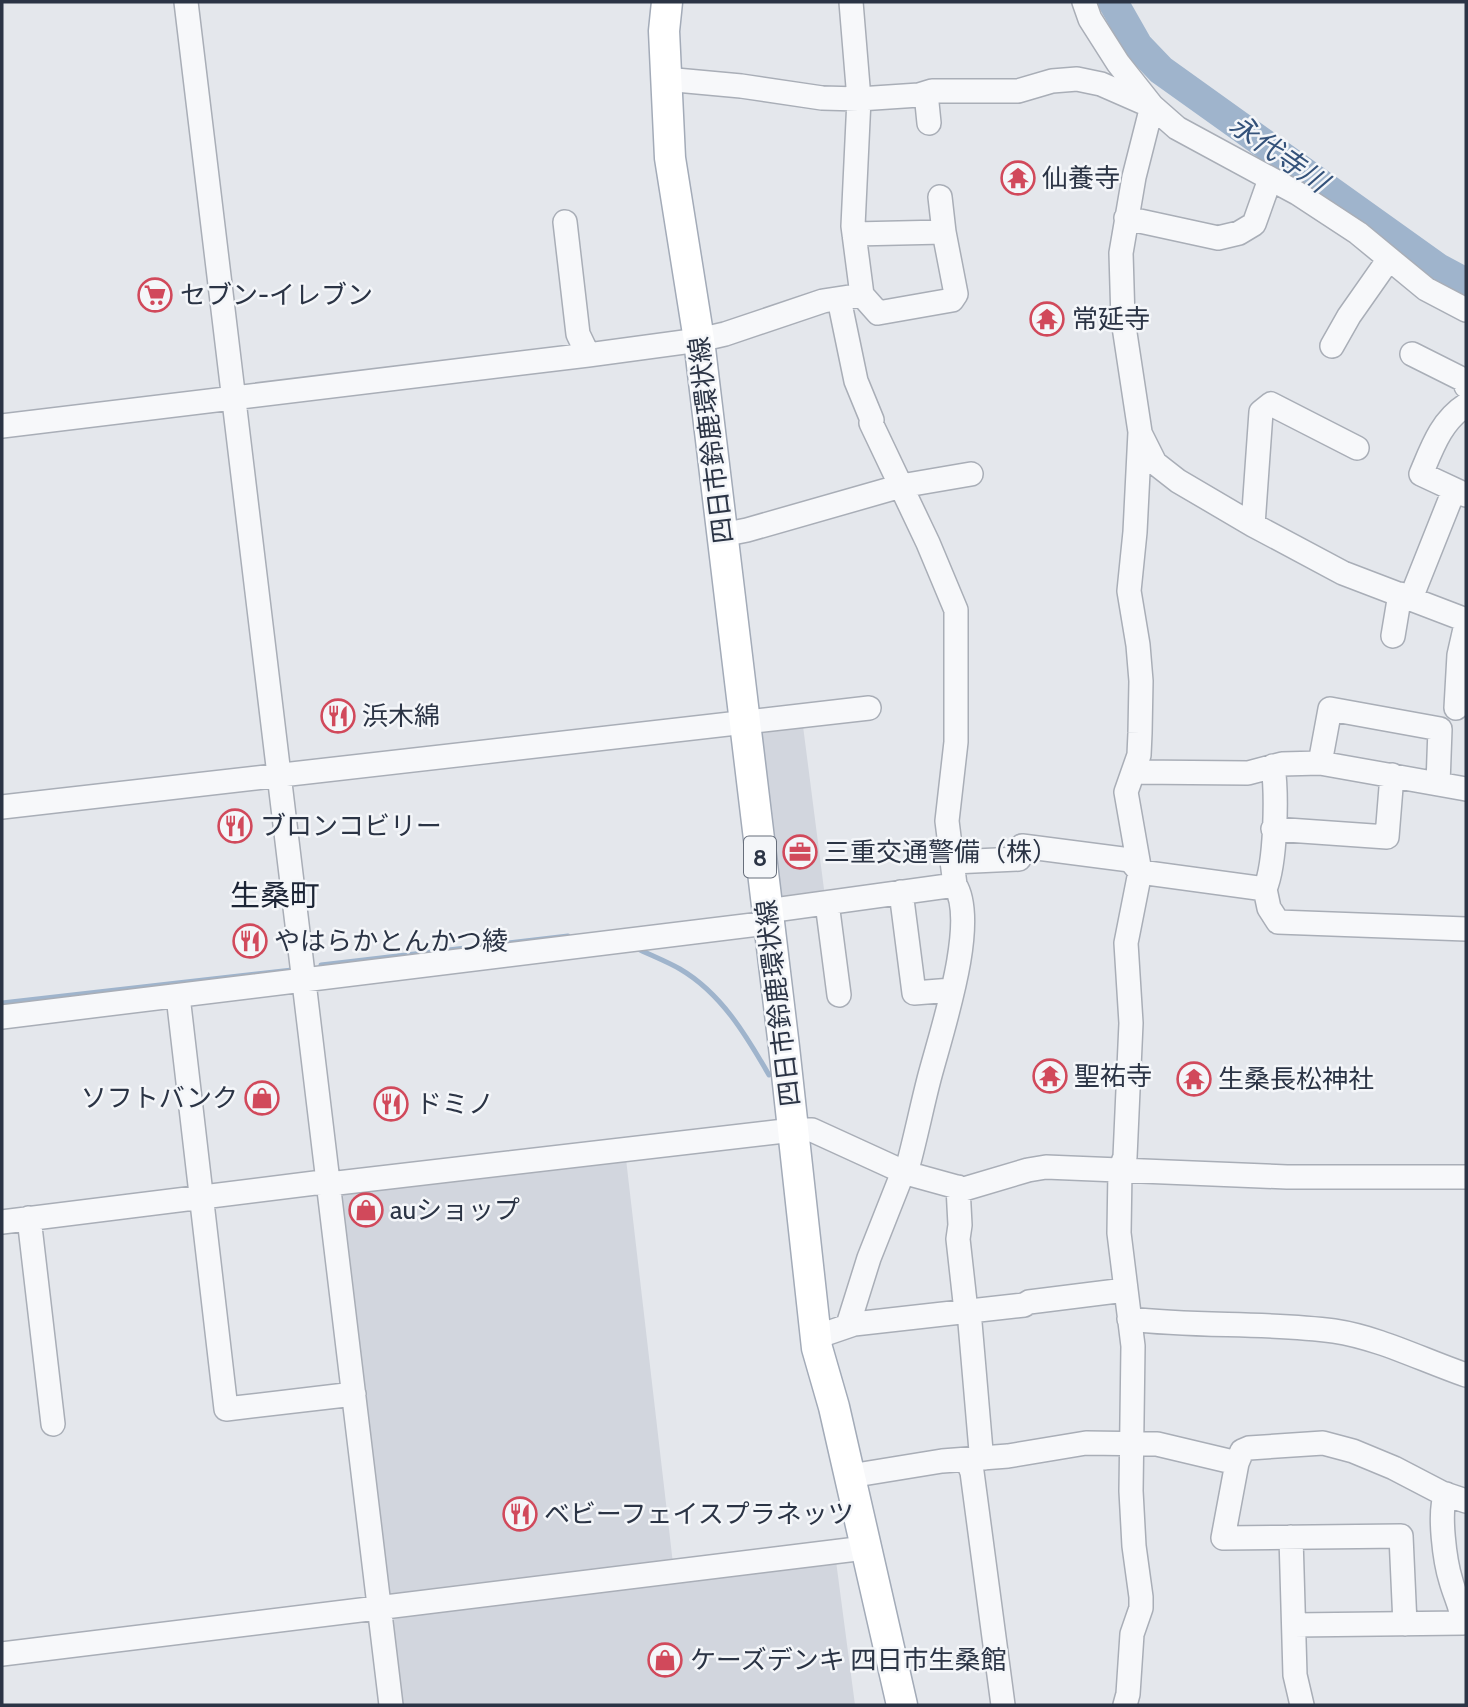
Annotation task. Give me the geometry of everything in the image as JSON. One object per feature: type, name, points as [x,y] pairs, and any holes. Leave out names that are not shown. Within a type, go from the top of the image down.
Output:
[{"type":"main road","name":"四日市鈴鹿環状線","points":[[667,2],[664,32],[670,158],[729,534],[752,720],[767,917],[817,1348],[850,1476],[902,1705]]},
{"type":"street","points":[[186,2],[391,1705]]},
{"type":"street","points":[[851,2],[859,99],[854,234],[862,295],[878,313],[952,300],[956,294],[940,197]]},
{"type":"street","points":[[1084,2],[1090,19],[1118,63],[1152,106],[1188,136],[1297,194],[1358,233],[1426,289],[1466,310]]},
{"type":"street","points":[[665,79],[741,86],[810,97],[859,99],[932,91],[1018,91],[1052,81],[1077,79],[1101,84],[1152,106]]},
{"type":"street","points":[[926,93],[929,123]]},
{"type":"street","points":[[1125,1705],[1132,1634],[1141,1608],[1131,1491],[1134,1363],[1119,1233],[1120,1170],[1125,1157],[1131,1023],[1126,943],[1140,872],[1126,792],[1139,755],[1141,681],[1129,591],[1140,432],[1123,320],[1121,253],[1126,218],[1152,106]]},
{"type":"street","points":[[1126,218],[1224,238],[1254,224],[1270,179]]},
{"type":"street","points":[[565,222],[578,334],[588,355]]},
{"type":"street","points":[[854,234],[944,232]]},
{"type":"street","points":[[1332,346],[1349,316],[1389,259]]},
{"type":"street","points":[[2,426],[699,340],[725,334],[822,301],[862,295]]},
{"type":"street","points":[[839,299],[856,381],[871,422],[956,610],[956,743],[947,821],[963,919],[959,957],[920,1123],[904,1172],[869,1258],[848,1325]]},
{"type":"street","points":[[1412,355],[1464,380],[1466,386]]},
{"type":"street","points":[[1253,525],[1261,412],[1271,404],[1357,448]]},
{"type":"street","points":[[1393,636],[1406,596],[1460,493],[1421,474],[1439,433],[1455,412],[1466,405]]},
{"type":"street","points":[[1140,432],[1155,463],[1178,481],[1253,525],[1343,573],[1466,622],[1459,655],[1456,708]]},
{"type":"street","points":[[729,534],[901,486],[971,474]]},
{"type":"street","points":[[2,807],[869,708]]},
{"type":"street","points":[[1320,763],[1330,709],[1440,729],[1438,784]]},
{"type":"street","points":[[1135,772],[1248,773],[1282,764],[1320,763],[1466,789]]},
{"type":"street","points":[[1273,766],[1275,781],[1270,877],[1265,889],[1269,908],[1278,922],[1466,929]]},
{"type":"street","points":[[1273,829],[1387,837],[1392,775]]},
{"type":"street","points":[[2,1017],[304,980],[767,917],[827,903],[901,892],[954,874],[1019,859],[1022,846],[1130,860],[1140,872],[1265,889]]},
{"type":"street","points":[[901,892],[914,993],[952,990]]},
{"type":"street","points":[[827,903],[839,995]]},
{"type":"street","points":[[178,996],[226,1409],[354,1394]]},
{"type":"street","points":[[2,1222],[315,1183],[329,1184],[793,1130],[812,1130],[904,1172],[964,1189],[1046,1167],[1287,1177],[1466,1177]]},
{"type":"street","points":[[958,1187],[958,1239],[968,1311],[981,1451],[972,1472],[1003,1705]]},
{"type":"street","points":[[29,1218],[53,1424]]},
{"type":"street","points":[[816,1337],[848,1325],[1125,1290]]},
{"type":"street","points":[[1129,1319],[1334,1331],[1390,1345],[1466,1375]]},
{"type":"street","points":[[850,1476],[942,1461],[976,1459],[1086,1443],[1157,1444],[1237,1463]]},
{"type":"street","points":[[1294,1625],[1405,1624],[1463,1623],[1462,1609],[1451,1581],[1441,1512],[1456,1498],[1353,1451],[1323,1443],[1249,1448],[1242,1451],[1237,1463],[1223,1538],[1401,1536],[1405,1624]]},
{"type":"street","points":[[1292,1537],[1295,1675],[1302,1705]]},
{"type":"street","points":[[2,1654],[865,1548]]},
{"type":"shaded area","points":[[803,726],[825,897],[777,903],[756,732]]},
{"type":"shaded area","points":[[626,1159],[675,1581],[836,1561],[855,1705],[403,1705],[342,1194]]},
{"type":"waterway","name":"永代寺川","points":[[1113,2],[1138,46],[1161,70],[1438,268],[1466,283]]},
{"type":"waterway","points":[[321,965],[568,936]]},
{"type":"waterway","points":[[636,948],[680,969],[708,990],[742,1030],[769,1075]]},
{"type":"waterway","points":[[2,1003],[292,970]]},
{"type":"place","name":"仙養寺","points":[[1018,178]]},
{"type":"place","name":"セブン-イレブン","points":[[155,295]]},
{"type":"place","name":"常延寺","points":[[1047,319]]},
{"type":"place","name":"浜木綿","points":[[338,716]]},
{"type":"place","name":"ブロンコビリー","points":[[235,826]]},
{"type":"place","name":"三重交通警備（株）","points":[[800,852]]},
{"type":"place","name":"やはらかとんかつ綾","points":[[250,941]]},
{"type":"place","name":"聖祐寺","points":[[1050,1076]]},
{"type":"place","name":"生桑長松神社","points":[[1194,1079]]},
{"type":"place","name":"ソフトバンク","points":[[262,1098]]},
{"type":"place","name":"ドミノ","points":[[391,1104]]},
{"type":"place","name":"auショップ","points":[[366,1210]]},
{"type":"place","name":"ベビーフェイスプラネッツ","points":[[520,1514]]},
{"type":"place","name":"ケーズデンキ 四日市生桑館","points":[[665,1660]]},
{"type":"district","name":"生桑町","points":[[275,895]]}]
